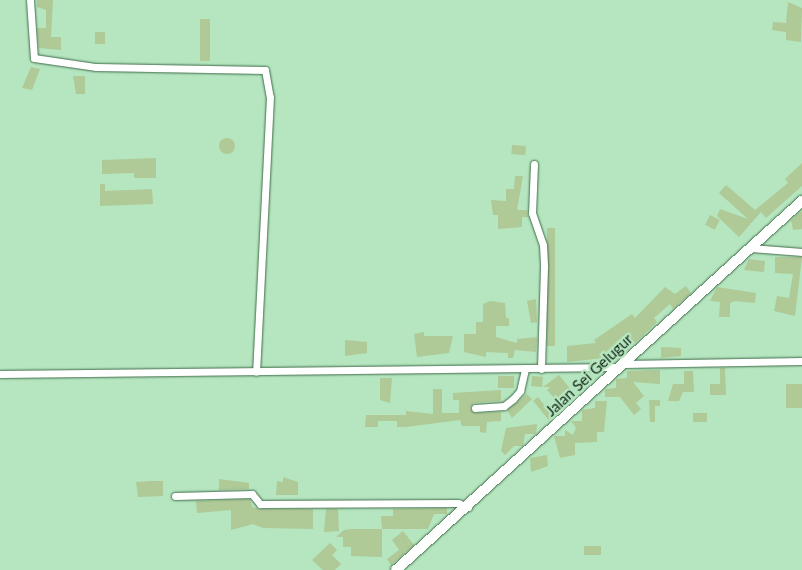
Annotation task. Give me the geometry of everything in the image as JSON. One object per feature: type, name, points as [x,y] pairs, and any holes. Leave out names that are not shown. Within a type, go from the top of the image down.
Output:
[{"type":"main road","name":"Jalan Sei Gelugur","points":[[396,570],[468,507],[802,200]]},
{"type":"street","points":[[30,0],[34,58],[96,67],[265,70],[270,97],[256,372]]},
{"type":"street","points":[[534,164],[532,213],[544,260],[541,369]]},
{"type":"street","points":[[751,248],[802,252]]},
{"type":"street","points":[[0,374],[525,370],[802,361]]},
{"type":"street","points":[[475,408],[504,406],[520,391],[525,370]]},
{"type":"street","points":[[175,496],[252,494],[260,504],[458,503],[468,507]]},
{"type":"building","points":[[37,0],[53,0],[51,37],[61,37],[61,50],[39,48],[37,28],[46,28],[46,10],[37,7]]},
{"type":"building","points":[[788,2],[802,8],[801,42],[786,40],[786,32],[772,30],[773,22],[786,23]]},
{"type":"building","points":[[200,19],[210,19],[210,61],[200,61]]},
{"type":"building","points":[[95,32],[105,32],[105,44],[95,44]]},
{"type":"building","points":[[31,67],[40,69],[32,90],[22,88]]},
{"type":"building","points":[[73,76],[85,76],[85,94],[76,94]]},
{"type":"building","points":[[227,138],[233,140],[235,146],[233,152],[227,154],[221,152],[219,146],[221,140]]},
{"type":"building","points":[[512,145],[526,146],[525,155],[511,154]]},
{"type":"building","points":[[156,158],[156,178],[134,178],[134,173],[102,174],[102,160]]},
{"type":"building","points":[[802,163],[802,186],[766,218],[761,212],[739,237],[717,216],[720,209],[748,219],[719,193],[726,185],[755,210],[788,183],[785,179]]},
{"type":"building","points":[[515,176],[523,176],[517,210],[527,210],[528,217],[522,217],[522,227],[498,229],[498,215],[493,215],[491,200],[506,201],[506,189],[514,189]]},
{"type":"building","points":[[100,184],[105,184],[105,191],[152,189],[153,204],[100,206]]},
{"type":"building","points":[[802,211],[802,229],[793,230],[791,220]]},
{"type":"building","points":[[710,215],[720,220],[715,230],[705,225]]},
{"type":"building","points":[[547,228],[555,228],[555,346],[547,346]]},
{"type":"building","points":[[775,257],[802,257],[795,316],[774,311],[777,296],[789,298],[793,274],[775,273]]},
{"type":"building","points":[[749,259],[765,261],[764,272],[744,270]]},
{"type":"building","points":[[686,286],[691,293],[673,309],[670,304],[654,318],[657,322],[615,362],[604,358],[567,362],[567,346],[596,343],[594,340],[632,314],[635,318],[665,287],[675,294]]},
{"type":"building","points":[[717,287],[756,293],[755,303],[735,301],[730,303],[730,317],[719,317],[720,302],[710,301]]},
{"type":"building","points":[[536,299],[537,322],[531,323],[527,301]]},
{"type":"building","points":[[490,301],[505,303],[506,318],[509,318],[509,326],[496,326],[496,337],[517,343],[517,339],[537,337],[536,352],[515,350],[513,358],[508,358],[508,353],[486,352],[486,357],[464,352],[464,334],[476,334],[476,322],[483,322],[483,304]]},
{"type":"building","points":[[424,332],[424,336],[453,336],[449,353],[417,357],[414,334]]},
{"type":"building","points":[[345,340],[367,342],[367,353],[345,356]]},
{"type":"building","points":[[661,347],[681,348],[681,356],[661,358]]},
{"type":"building","points":[[720,368],[725,368],[726,395],[710,395],[710,384],[720,384]]},
{"type":"building","points":[[660,370],[660,384],[633,382],[644,396],[636,403],[641,409],[634,415],[620,397],[605,397],[605,389],[616,388],[616,379],[627,378],[627,371]]},
{"type":"building","points":[[684,371],[693,371],[694,392],[683,392],[679,401],[668,401],[673,384],[684,384]]},
{"type":"building","points":[[559,375],[576,396],[563,408],[547,390],[550,387],[543,387]]},
{"type":"building","points":[[498,376],[514,376],[514,388],[498,388]]},
{"type":"building","points":[[532,376],[543,377],[542,387],[531,386]]},
{"type":"building","points":[[380,378],[392,378],[390,403],[380,400]]},
{"type":"building","points":[[786,384],[802,384],[802,408],[786,408]]},
{"type":"building","points":[[433,389],[442,389],[442,413],[459,413],[459,400],[453,400],[453,393],[501,390],[501,401],[474,403],[470,408],[475,413],[501,412],[501,421],[487,422],[486,433],[480,432],[480,426],[462,426],[460,420],[406,427],[397,427],[397,421],[378,421],[378,427],[365,427],[366,415],[406,415],[406,411],[433,414]]},
{"type":"building","points":[[527,394],[532,399],[512,418],[507,410]]},
{"type":"building","points":[[538,397],[553,416],[548,420],[533,401]]},
{"type":"building","points":[[649,400],[660,400],[660,406],[655,406],[655,422],[650,422]]},
{"type":"building","points":[[595,401],[607,401],[604,432],[597,432],[597,442],[575,443],[575,455],[560,458],[554,436],[565,436],[565,430],[573,435],[576,428],[571,421],[582,421],[582,410],[595,408]]},
{"type":"building","points":[[693,413],[707,413],[707,422],[693,422]]},
{"type":"building","points":[[537,424],[536,434],[525,434],[523,446],[514,446],[505,455],[501,451],[506,428]]},
{"type":"building","points":[[547,455],[548,466],[531,472],[530,458]]},
{"type":"building","points":[[283,477],[298,482],[298,495],[276,495],[277,481],[283,482]]},
{"type":"building","points":[[219,479],[249,483],[249,489],[219,490]]},
{"type":"building","points":[[163,481],[163,496],[138,497],[136,482]]},
{"type":"building","points":[[250,499],[252,507],[260,509],[313,509],[313,529],[263,528],[253,524],[231,530],[231,510],[197,513],[196,501]]},
{"type":"building","points":[[447,508],[447,514],[434,514],[428,529],[382,529],[381,516],[393,516],[393,509]]},
{"type":"building","points":[[326,509],[338,509],[339,531],[324,532]]},
{"type":"building","points":[[382,529],[382,557],[351,556],[351,547],[343,547],[343,537],[336,537],[344,530]]},
{"type":"building","points":[[403,531],[414,545],[391,565],[387,559],[399,550],[392,540]]},
{"type":"building","points":[[330,543],[337,550],[332,555],[341,564],[335,570],[323,570],[312,560]]},
{"type":"building","points":[[584,546],[601,546],[601,555],[584,555]]}]
